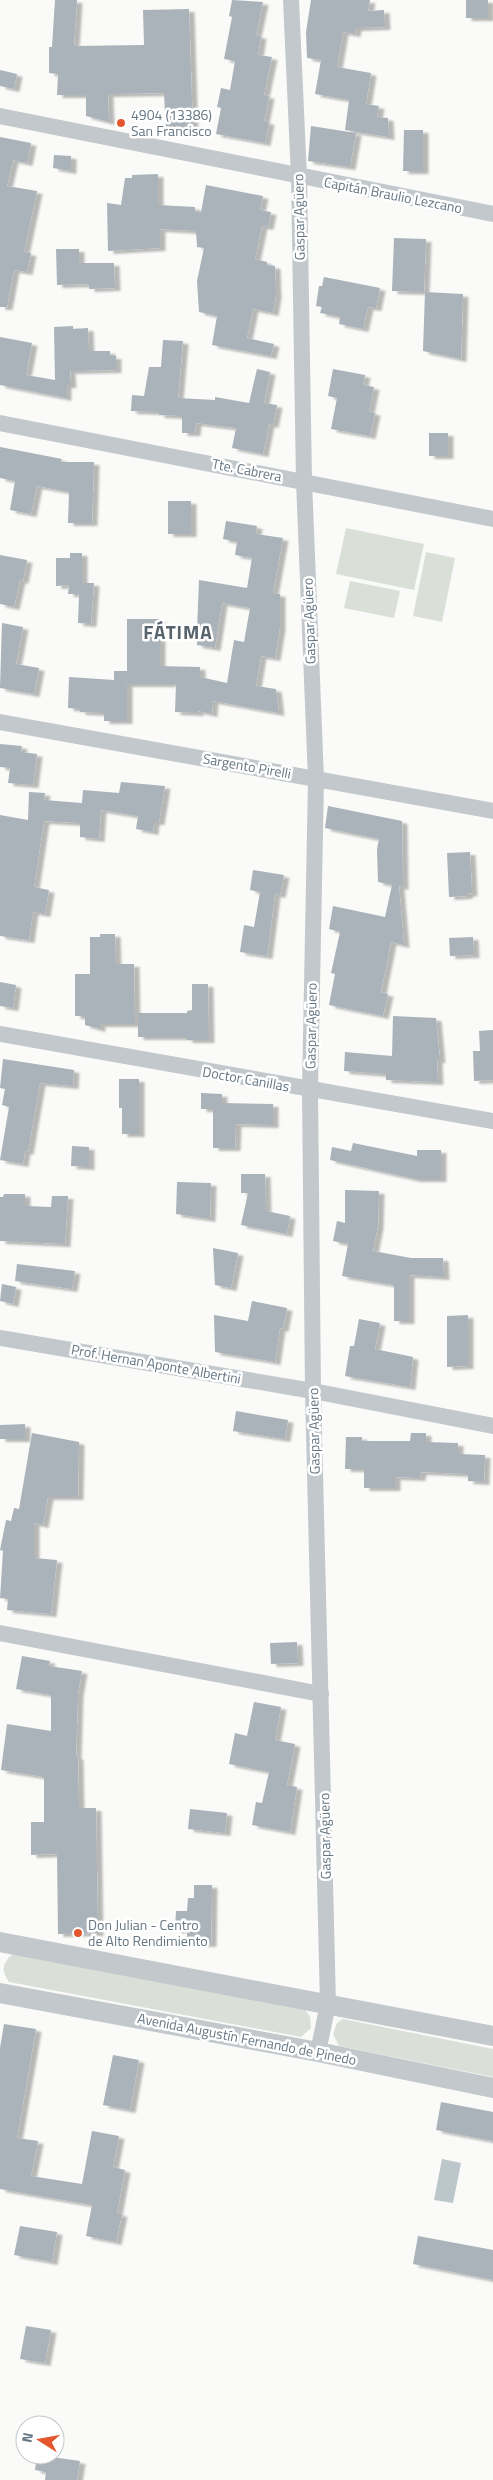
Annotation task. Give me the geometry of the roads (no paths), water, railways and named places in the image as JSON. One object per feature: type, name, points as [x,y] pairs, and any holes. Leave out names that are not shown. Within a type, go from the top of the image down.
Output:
[{"type":"street","name":"Gaspar Agüero","points":[[291,0],[299,177],[304,481],[316,779],[310,1090],[313,1391],[328,2004],[318,2052]]},
{"type":"street","name":"Capitán Braulio Lezcano","points":[[0,116],[299,177],[493,214]]},
{"type":"street","name":"Tte. Cabrera","points":[[0,423],[493,519]]},
{"type":"street","name":"Sargento Pirelli","points":[[0,722],[493,810]]},
{"type":"street","name":"Doctor Canillas","points":[[0,1034],[493,1121]]},
{"type":"street","name":"Prof. Hernan Aponte Albertini","points":[[0,1338],[313,1391],[493,1426]]},
{"type":"street","points":[[0,1633],[321,1694]]},
{"type":"street","points":[[0,1942],[493,2036]]},
{"type":"street","name":"Avenida Augustín Fernando de Pinedo","points":[[0,1994],[318,2052],[493,2088]]},
{"type":"place","name":"4904 (13386) San Francisco","points":[[121,123]]},
{"type":"place","name":"Don Julian - Centro de Alto Rendimiento","points":[[78,1933]]},
{"type":"district","name":"FÁTIMA","points":[[178,632]]}]
